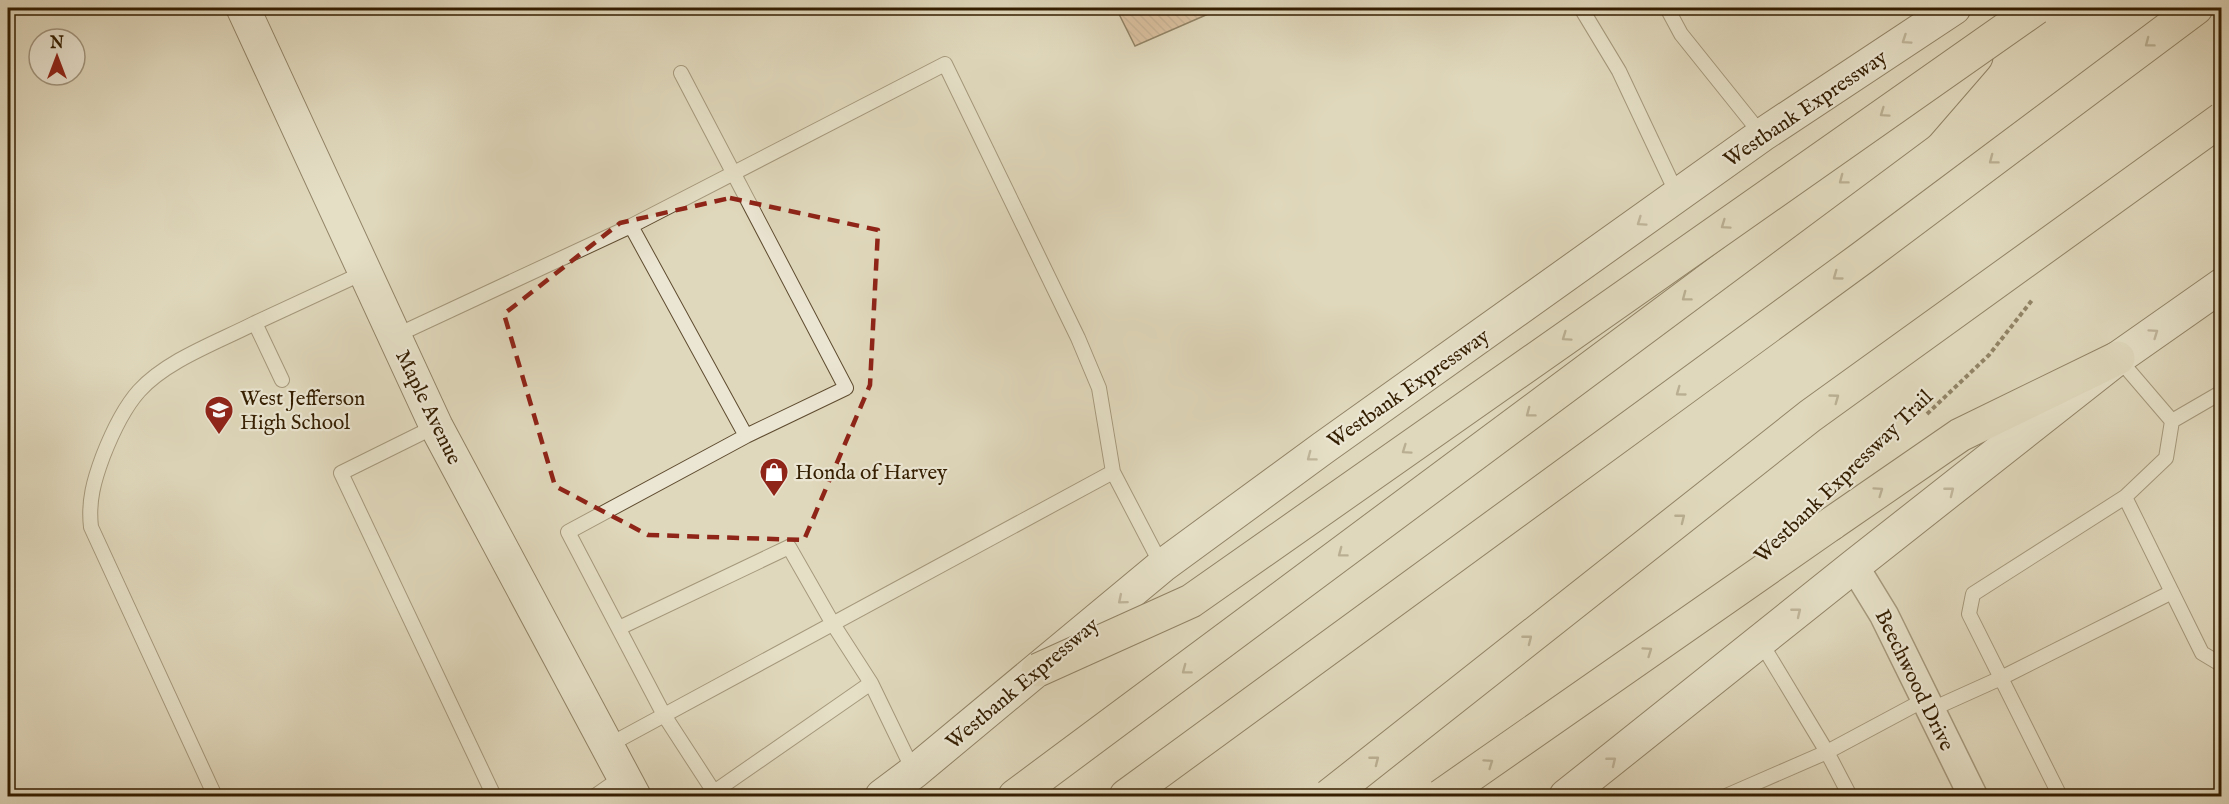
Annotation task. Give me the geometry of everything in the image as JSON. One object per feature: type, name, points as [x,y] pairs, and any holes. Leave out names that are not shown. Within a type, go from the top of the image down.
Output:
[{"type":"highway","points":[[1016,796],[1918,124],[2018,8]]},
{"type":"highway","points":[[1038,670],[1191,601],[2036,8]]},
{"type":"highway","points":[[1126,796],[1853,265],[2196,8]]},
{"type":"highway","points":[[1329,796],[1810,416],[2222,118]]},
{"type":"highway","points":[[1441,796],[1960,435],[2118,358]]},
{"type":"main road","name":"Maple Avenue","points":[[243,8],[436,426],[629,786]]},
{"type":"main road","name":"Westbank Expressway","points":[[882,796],[1162,566],[1762,135],[1954,8]]},
{"type":"main road","points":[[1566,796],[2118,358],[2222,285]]},
{"type":"street","name":"Beechwood Drive","points":[[1854,566],[1884,615],[1973,796]]},
{"type":"lane","points":[[1581,8],[1618,70],[1678,196]]},
{"type":"lane","points":[[1667,8],[1681,34],[1762,135]]},
{"type":"lane","points":[[394,336],[631,226],[945,64],[1078,338],[1099,388],[1113,472],[1162,566]]},
{"type":"lane","points":[[681,73],[846,388],[746,436],[568,532],[664,715],[714,792],[872,683]]},
{"type":"lane","points":[[631,226],[746,436]]},
{"type":"lane","points":[[215,796],[91,527],[88,508],[95,477],[113,430],[139,391],[168,367],[255,323],[365,272]]},
{"type":"lane","points":[[255,323],[282,380]]},
{"type":"lane","points":[[2060,796],[1969,614],[1973,594],[2125,497],[2166,458],[2172,421],[2118,358]]},
{"type":"lane","points":[[2172,421],[2222,392]]},
{"type":"lane","points":[[436,426],[341,473],[494,796]]},
{"type":"lane","points":[[609,745],[1113,472]]},
{"type":"lane","points":[[2125,497],[2202,653],[2222,665]]},
{"type":"lane","points":[[619,628],[789,547],[833,624],[872,683],[914,772]]},
{"type":"lane","points":[[1726,796],[1827,752],[1928,704],[2001,678],[2172,592]]},
{"type":"lane","points":[[1760,641],[1827,752],[1850,796]]},
{"type":"lane","points":[[595,796],[629,786]]},
{"type":"path","name":"Westbank Expressway Trail","points":[[1923,417],[1989,355],[2034,297]]},
{"type":"highlighted area","points":[[730,198],[878,230],[870,385],[804,540],[648,535],[555,486],[504,314],[620,223]]},
{"type":"building","points":[[1116,8],[1222,8],[1135,46]]},
{"type":"place","name":"West Jefferson High School","points":[[219,436]]},
{"type":"place","name":"Honda of Harvey","points":[[774,498]]}]
